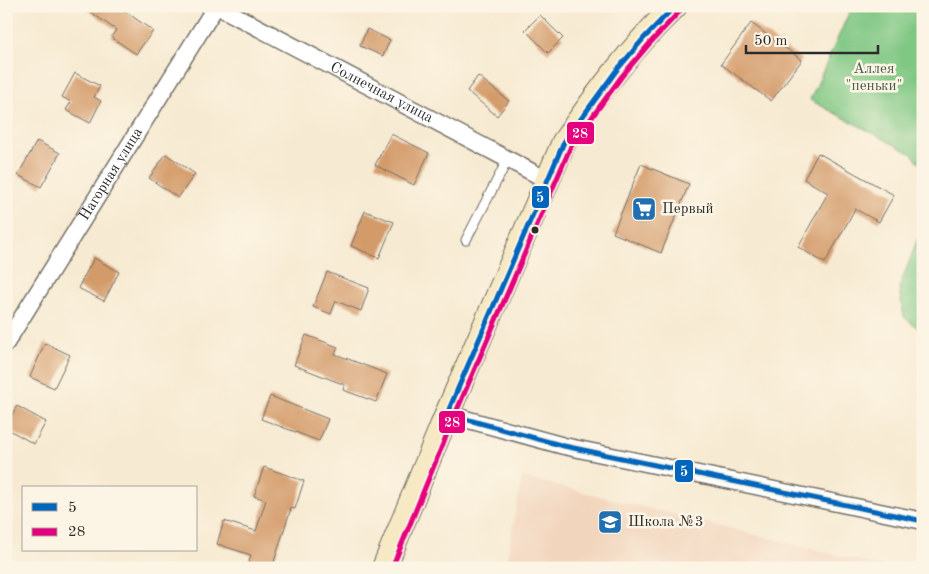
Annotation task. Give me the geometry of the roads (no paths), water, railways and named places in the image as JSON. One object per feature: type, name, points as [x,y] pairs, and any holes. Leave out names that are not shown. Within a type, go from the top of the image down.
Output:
[{"type":"main road","points":[[384,568],[447,414],[564,142],[620,65],[675,6]]},
{"type":"street","name":"Солнечная улица","points":[[216,6],[547,180]]},
{"type":"street","name":"Нагорная улица","points":[[6,343],[216,6]]},
{"type":"street","points":[[447,414],[564,446],[923,521]]},
{"type":"lane","points":[[466,240],[508,159]]},
{"type":"place","name":"Первый","points":[[644,209]]},
{"type":"place","name":"Школа №3","points":[[610,522]]},
{"type":"park label","name":"Аллея \"пеньки\"","points":[[874,78]]}]
